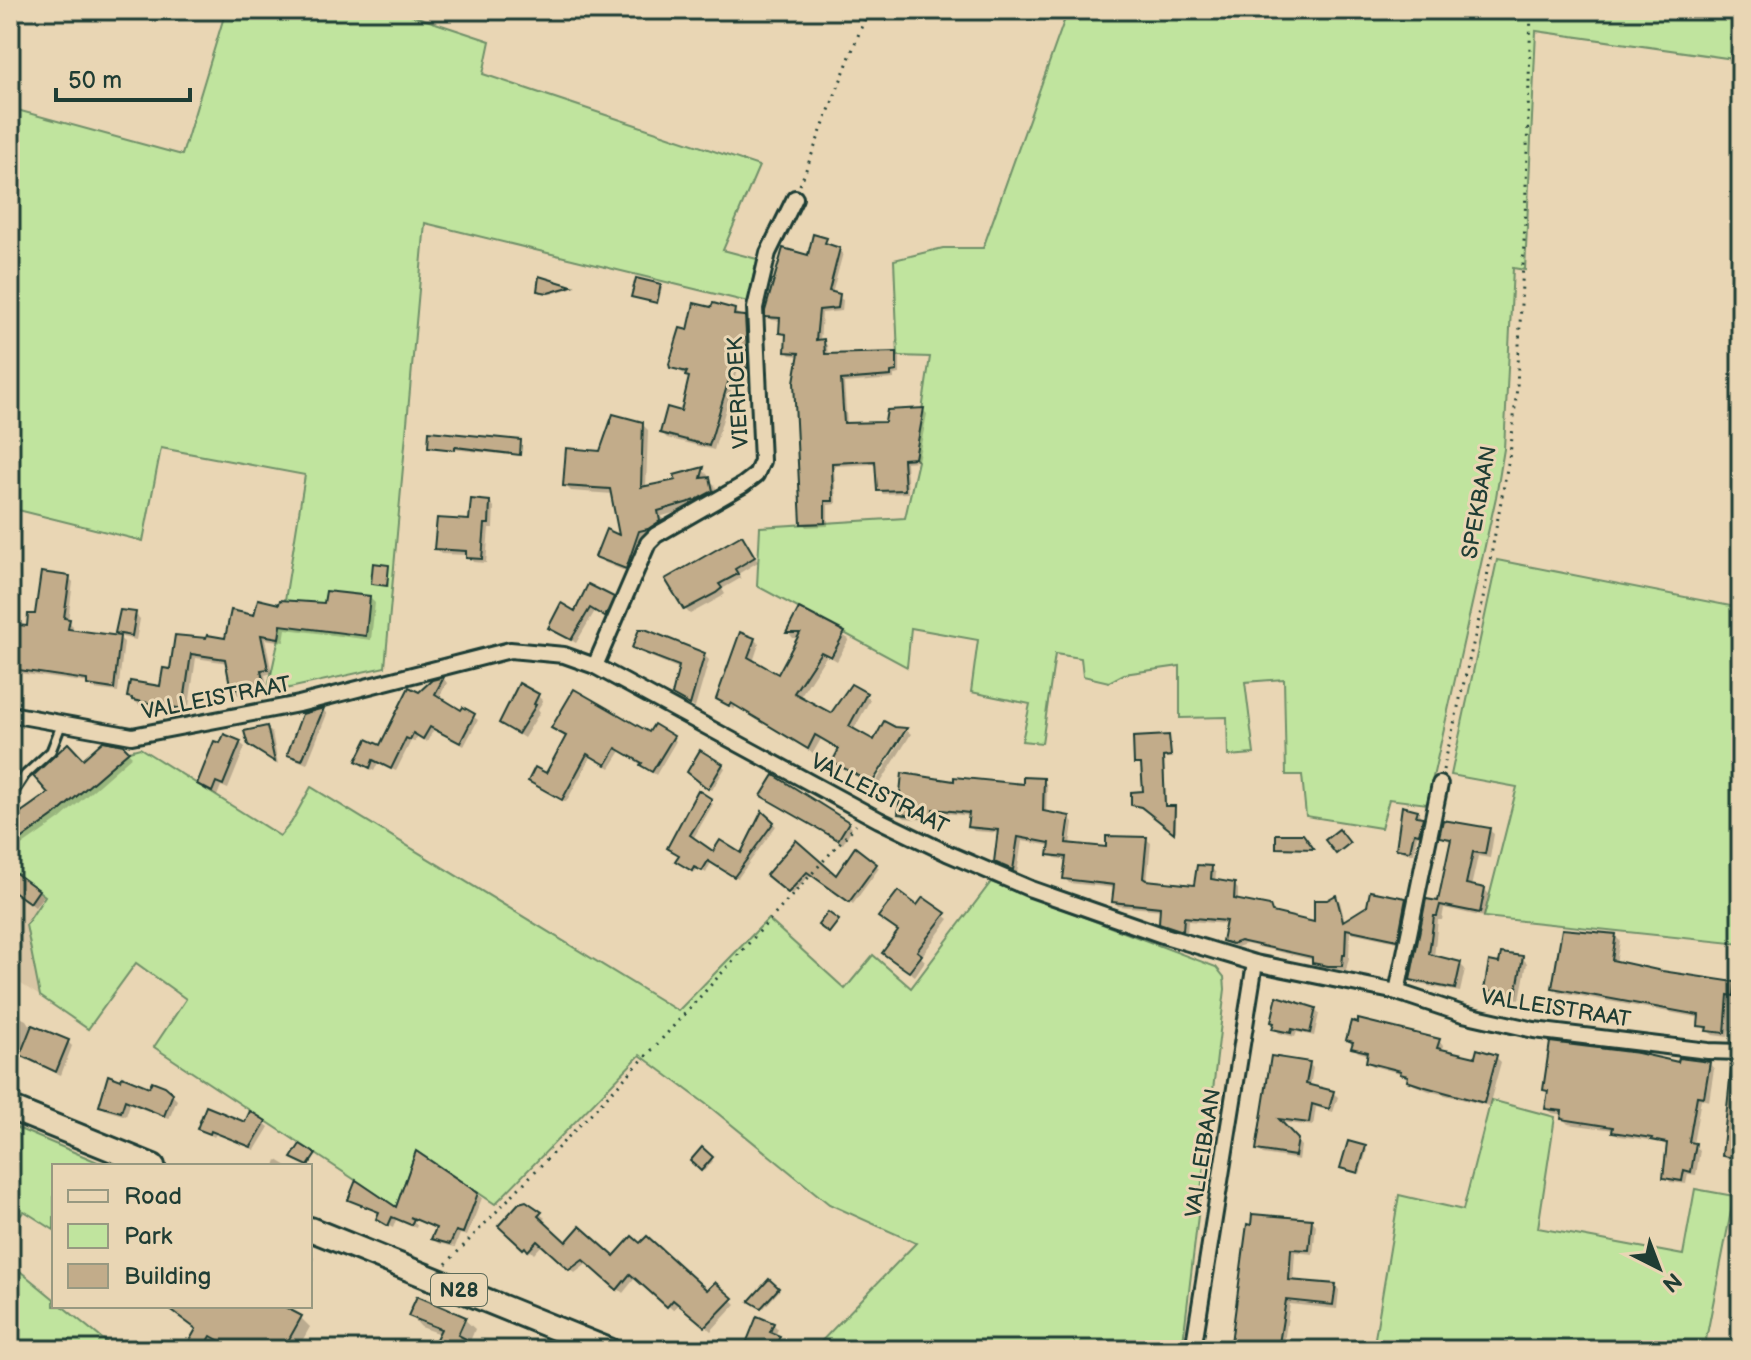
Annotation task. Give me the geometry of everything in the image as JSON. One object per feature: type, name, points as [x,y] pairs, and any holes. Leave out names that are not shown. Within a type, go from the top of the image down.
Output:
[{"type":"main road","points":[[10,1108],[148,1164]]},
{"type":"main road","name":"N28","points":[[312,1230],[609,1350]]},
{"type":"street","name":"VIERHOEK","points":[[595,666],[648,543],[656,535],[743,485],[756,475],[762,461],[755,308],[768,253],[795,198]]},
{"type":"street","name":"VALLEISTRAAT","points":[[10,714],[132,736],[299,704],[510,650],[564,655],[595,666],[866,813],[947,853],[1031,889],[1165,936],[1255,963],[1397,992],[1463,1014],[1534,1030],[1708,1051],[1741,1052]]},
{"type":"street","points":[[1397,992],[1440,784]]},
{"type":"street","name":"VALLEIBAAN","points":[[1193,1350],[1255,963]]},
{"type":"lane","points":[[10,798],[25,775],[51,751],[62,723]]},
{"type":"path","points":[[795,198],[868,10]]},
{"type":"path","name":"SPEKBAAN","points":[[1440,784],[1480,615],[1511,447],[1525,221],[1531,10]]},
{"type":"path","points":[[433,1279],[479,1227],[650,1052],[866,813]]},
{"type":"shaded area","points":[[10,869],[45,896],[26,925],[40,996],[10,977]]},
{"type":"green space","points":[[226,10],[396,10],[490,41],[483,74],[759,166],[723,250],[757,259],[748,302],[425,223],[385,667],[267,693],[305,475],[161,448],[143,541],[10,508],[10,108],[182,155]]},
{"type":"green space","points":[[1068,10],[1741,10],[1741,60],[1536,31],[1525,270],[1513,268],[1504,449],[1496,497],[1427,804],[1389,799],[1381,828],[1306,816],[1302,775],[1286,775],[1284,679],[1245,682],[1254,754],[1228,756],[1227,717],[1180,718],[1180,666],[1124,674],[1109,682],[1083,676],[1081,658],[1055,654],[1042,743],[1022,741],[1030,704],[971,692],[978,640],[911,628],[907,667],[757,586],[760,527],[905,518],[918,461],[915,458],[930,357],[898,356],[894,260],[943,248],[983,248]]},
{"type":"green space","points":[[1497,560],[1741,608],[1741,944],[1484,917],[1517,787],[1451,775]]},
{"type":"green space","points":[[140,748],[280,836],[311,787],[678,1011],[768,919],[845,989],[873,955],[911,988],[991,882],[1216,967],[1224,977],[1225,989],[1182,1350],[813,1350],[916,1243],[829,1204],[710,1107],[640,1055],[495,1204],[416,1151],[396,1207],[154,1047],[186,999],[136,963],[88,1029],[40,996],[26,925],[45,896],[10,869],[10,847],[55,815],[129,751]]},
{"type":"green space","points":[[1491,1100],[1555,1117],[1538,1228],[1683,1255],[1695,1189],[1734,1196],[1704,1350],[1373,1350],[1399,1195],[1463,1210]]},
{"type":"green space","points":[[10,1125],[102,1164],[52,1164],[52,1229],[24,1211],[10,1228]]},
{"type":"green space","points":[[10,1263],[52,1297],[52,1308],[64,1308],[116,1350],[10,1350]]},
{"type":"building","points":[[813,234],[827,238],[825,243],[840,248],[829,291],[840,294],[838,308],[819,310],[816,340],[824,339],[825,354],[897,352],[897,371],[891,372],[891,376],[841,380],[844,423],[885,422],[887,410],[924,408],[915,458],[903,459],[905,490],[877,491],[875,461],[832,463],[833,501],[825,501],[825,523],[801,524],[794,382],[799,353],[785,352],[786,334],[779,333],[780,318],[765,317],[765,311],[783,248],[808,255]]},
{"type":"building","points":[[539,276],[572,286],[548,293],[537,291]]},
{"type":"building","points":[[636,278],[661,284],[657,303],[631,297]]},
{"type":"building","points":[[694,303],[711,307],[713,303],[735,309],[734,315],[745,316],[748,368],[733,366],[709,446],[660,433],[667,407],[681,411],[689,377],[685,376],[687,372],[670,368],[669,364],[680,328],[688,330]]},
{"type":"building","points":[[613,414],[643,422],[641,487],[676,480],[674,475],[704,467],[701,478],[710,477],[713,491],[696,500],[658,511],[660,521],[639,531],[626,569],[595,557],[606,529],[619,535],[610,489],[563,486],[566,448],[600,451]]},
{"type":"building","points":[[429,431],[521,440],[520,455],[428,447]]},
{"type":"building","points":[[471,499],[490,501],[482,559],[466,558],[466,551],[434,549],[437,518],[469,520]]},
{"type":"building","points":[[742,535],[755,557],[735,569],[738,574],[719,584],[722,588],[716,593],[684,610],[665,579]]},
{"type":"building","points":[[373,563],[389,565],[387,586],[371,584]]},
{"type":"building","points":[[41,572],[70,576],[64,618],[70,619],[68,629],[120,636],[114,689],[87,685],[87,680],[12,669],[18,625],[27,626],[28,614],[35,614]]},
{"type":"building","points":[[588,584],[614,597],[605,617],[590,608],[571,640],[548,628],[561,603],[575,611]]},
{"type":"building","points":[[326,591],[370,596],[366,636],[281,625],[279,638],[261,635],[268,669],[261,670],[264,685],[231,690],[225,659],[191,654],[183,709],[127,697],[130,681],[160,686],[163,668],[170,669],[175,635],[225,638],[231,610],[254,615],[258,599],[279,604],[280,600],[324,603]]},
{"type":"building","points":[[799,608],[845,632],[831,657],[821,652],[794,693],[831,713],[851,684],[867,693],[849,726],[874,740],[884,721],[895,727],[907,728],[872,783],[832,762],[839,749],[815,735],[808,749],[731,703],[729,706],[716,699],[740,632],[755,638],[748,657],[778,674],[800,633],[786,633]]},
{"type":"building","points":[[120,610],[136,612],[132,636],[115,633]]},
{"type":"building","points":[[639,629],[705,653],[690,705],[672,695],[679,666],[632,648]]},
{"type":"building","points":[[444,677],[435,694],[461,710],[463,707],[475,714],[460,743],[430,727],[423,739],[413,733],[410,740],[406,738],[391,769],[373,760],[370,768],[356,761],[367,739],[380,745],[409,687],[419,692],[432,680]]},
{"type":"building","points":[[519,683],[539,694],[536,705],[518,734],[499,723]]},
{"type":"building","points":[[574,689],[649,732],[654,724],[674,736],[652,772],[616,748],[606,765],[587,754],[562,800],[528,781],[535,767],[546,773],[566,736],[551,728]]},
{"type":"building","points":[[324,708],[302,760],[287,755],[302,714]]},
{"type":"building","points":[[267,726],[275,762],[248,745],[244,731]]},
{"type":"building","points":[[224,734],[241,741],[223,785],[216,782],[212,792],[197,784],[214,741],[220,743]]},
{"type":"building","points":[[1169,735],[1171,756],[1163,757],[1165,806],[1175,806],[1174,833],[1141,807],[1131,805],[1131,792],[1143,791],[1141,764],[1134,764],[1133,737]]},
{"type":"building","points":[[103,741],[123,745],[129,751],[55,815],[10,847],[10,820],[48,793],[33,776],[68,743],[83,759]]},
{"type":"building","points":[[700,750],[723,764],[708,789],[687,772]]},
{"type":"building","points":[[902,773],[954,781],[954,777],[1023,784],[1023,777],[1044,778],[1043,811],[1070,816],[1066,843],[1106,847],[1106,836],[1147,837],[1143,878],[1146,880],[1194,885],[1197,865],[1212,866],[1211,879],[1235,883],[1234,899],[1270,906],[1272,912],[1314,922],[1314,900],[1327,900],[1336,895],[1343,921],[1367,906],[1370,891],[1406,898],[1398,940],[1346,929],[1342,966],[1328,966],[1312,963],[1312,957],[1240,941],[1232,944],[1222,941],[1226,921],[1184,917],[1183,931],[1159,923],[1160,907],[1112,902],[1114,885],[1063,879],[1066,857],[1048,855],[1050,843],[1018,837],[1013,870],[994,862],[998,830],[967,827],[969,813],[933,809],[933,818],[898,814]]},
{"type":"building","points":[[774,775],[849,822],[838,840],[761,796]]},
{"type":"building","points":[[698,790],[712,799],[690,835],[713,851],[720,840],[741,853],[762,811],[774,822],[734,877],[708,861],[702,871],[694,867],[692,871],[675,861],[679,855],[667,848]]},
{"type":"building","points":[[1402,806],[1418,810],[1416,816],[1423,817],[1419,834],[1414,833],[1410,851],[1396,849]]},
{"type":"building","points":[[1443,820],[1490,828],[1485,854],[1473,852],[1466,884],[1485,888],[1480,913],[1440,905],[1437,916],[1434,916],[1429,954],[1461,962],[1455,989],[1410,980],[1426,899],[1438,901],[1451,839],[1439,837]]},
{"type":"building","points":[[1339,829],[1350,843],[1336,854],[1325,840]]},
{"type":"building","points":[[1276,834],[1303,834],[1314,849],[1276,848]]},
{"type":"building","points":[[796,840],[836,875],[855,847],[877,864],[849,902],[807,872],[788,893],[766,875]]},
{"type":"building","points":[[10,869],[39,890],[30,903],[10,889]]},
{"type":"building","points":[[898,891],[917,905],[923,897],[946,913],[917,951],[922,955],[909,972],[882,953],[898,931],[878,917]]},
{"type":"building","points":[[828,912],[839,920],[829,933],[818,925]]},
{"type":"building","points":[[1562,929],[1616,934],[1612,960],[1735,982],[1734,996],[1728,995],[1725,1033],[1706,1031],[1707,1027],[1698,1026],[1699,1015],[1552,988]]},
{"type":"building","points":[[1501,953],[1523,956],[1516,995],[1484,990],[1489,961],[1499,963]]},
{"type":"building","points":[[1277,996],[1316,1008],[1310,1033],[1272,1029]]},
{"type":"building","points":[[1358,1019],[1440,1039],[1437,1048],[1475,1057],[1477,1049],[1497,1055],[1484,1103],[1407,1081],[1408,1076],[1400,1074],[1401,1071],[1366,1062],[1368,1052],[1351,1048],[1353,1042],[1346,1040],[1351,1021],[1358,1023]]},
{"type":"building","points":[[32,1025],[69,1040],[56,1072],[20,1055]]},
{"type":"building","points":[[1550,1042],[1638,1053],[1678,1062],[1679,1058],[1710,1062],[1704,1097],[1697,1096],[1689,1142],[1696,1143],[1691,1172],[1684,1170],[1682,1181],[1663,1178],[1667,1143],[1612,1132],[1613,1127],[1561,1119],[1562,1111],[1545,1109],[1548,1091],[1543,1090]]},
{"type":"building","points":[[1271,1056],[1310,1062],[1306,1084],[1334,1091],[1329,1109],[1312,1104],[1309,1123],[1279,1119],[1298,1139],[1295,1156],[1256,1150]]},
{"type":"building","points":[[1731,1070],[1741,1070],[1741,1139],[1737,1158],[1722,1156]]},
{"type":"building","points":[[108,1075],[121,1080],[122,1076],[149,1087],[152,1081],[165,1086],[173,1093],[164,1116],[125,1100],[121,1112],[99,1106]]},
{"type":"building","points":[[206,1106],[245,1122],[250,1111],[266,1121],[251,1147],[211,1131],[210,1134],[197,1129]]},
{"type":"building","points":[[1348,1141],[1366,1146],[1358,1173],[1340,1168]]},
{"type":"building","points":[[300,1144],[316,1154],[309,1164],[291,1158]]},
{"type":"building","points":[[702,1147],[713,1157],[701,1171],[690,1161]]},
{"type":"building","points":[[416,1151],[478,1193],[463,1233],[456,1231],[450,1244],[431,1239],[436,1228],[410,1217],[414,1219],[411,1225],[392,1217],[388,1226],[376,1219],[379,1212],[348,1200],[356,1180],[396,1207]]},
{"type":"building","points":[[526,1201],[542,1212],[538,1216],[566,1242],[580,1226],[614,1256],[632,1236],[640,1243],[647,1236],[707,1290],[715,1282],[733,1298],[705,1327],[673,1300],[667,1307],[630,1274],[617,1290],[583,1260],[569,1270],[537,1241],[528,1251],[525,1247],[523,1249],[498,1226],[519,1203]]},
{"type":"building","points":[[1252,1214],[1312,1219],[1309,1250],[1291,1249],[1289,1280],[1336,1284],[1333,1305],[1286,1300],[1278,1350],[1230,1350],[1247,1224],[1251,1225]]},
{"type":"building","points":[[769,1279],[779,1288],[761,1308],[749,1301]]},
{"type":"building","points":[[417,1296],[466,1317],[458,1335],[466,1339],[460,1350],[439,1350],[442,1345],[435,1341],[441,1329],[408,1316]]},
{"type":"building","points":[[168,1308],[287,1308],[302,1316],[283,1350],[236,1350],[211,1336],[203,1350],[184,1350],[196,1329]]},
{"type":"building","points":[[757,1316],[774,1323],[770,1332],[780,1336],[774,1350],[754,1350],[745,1346]]}]
